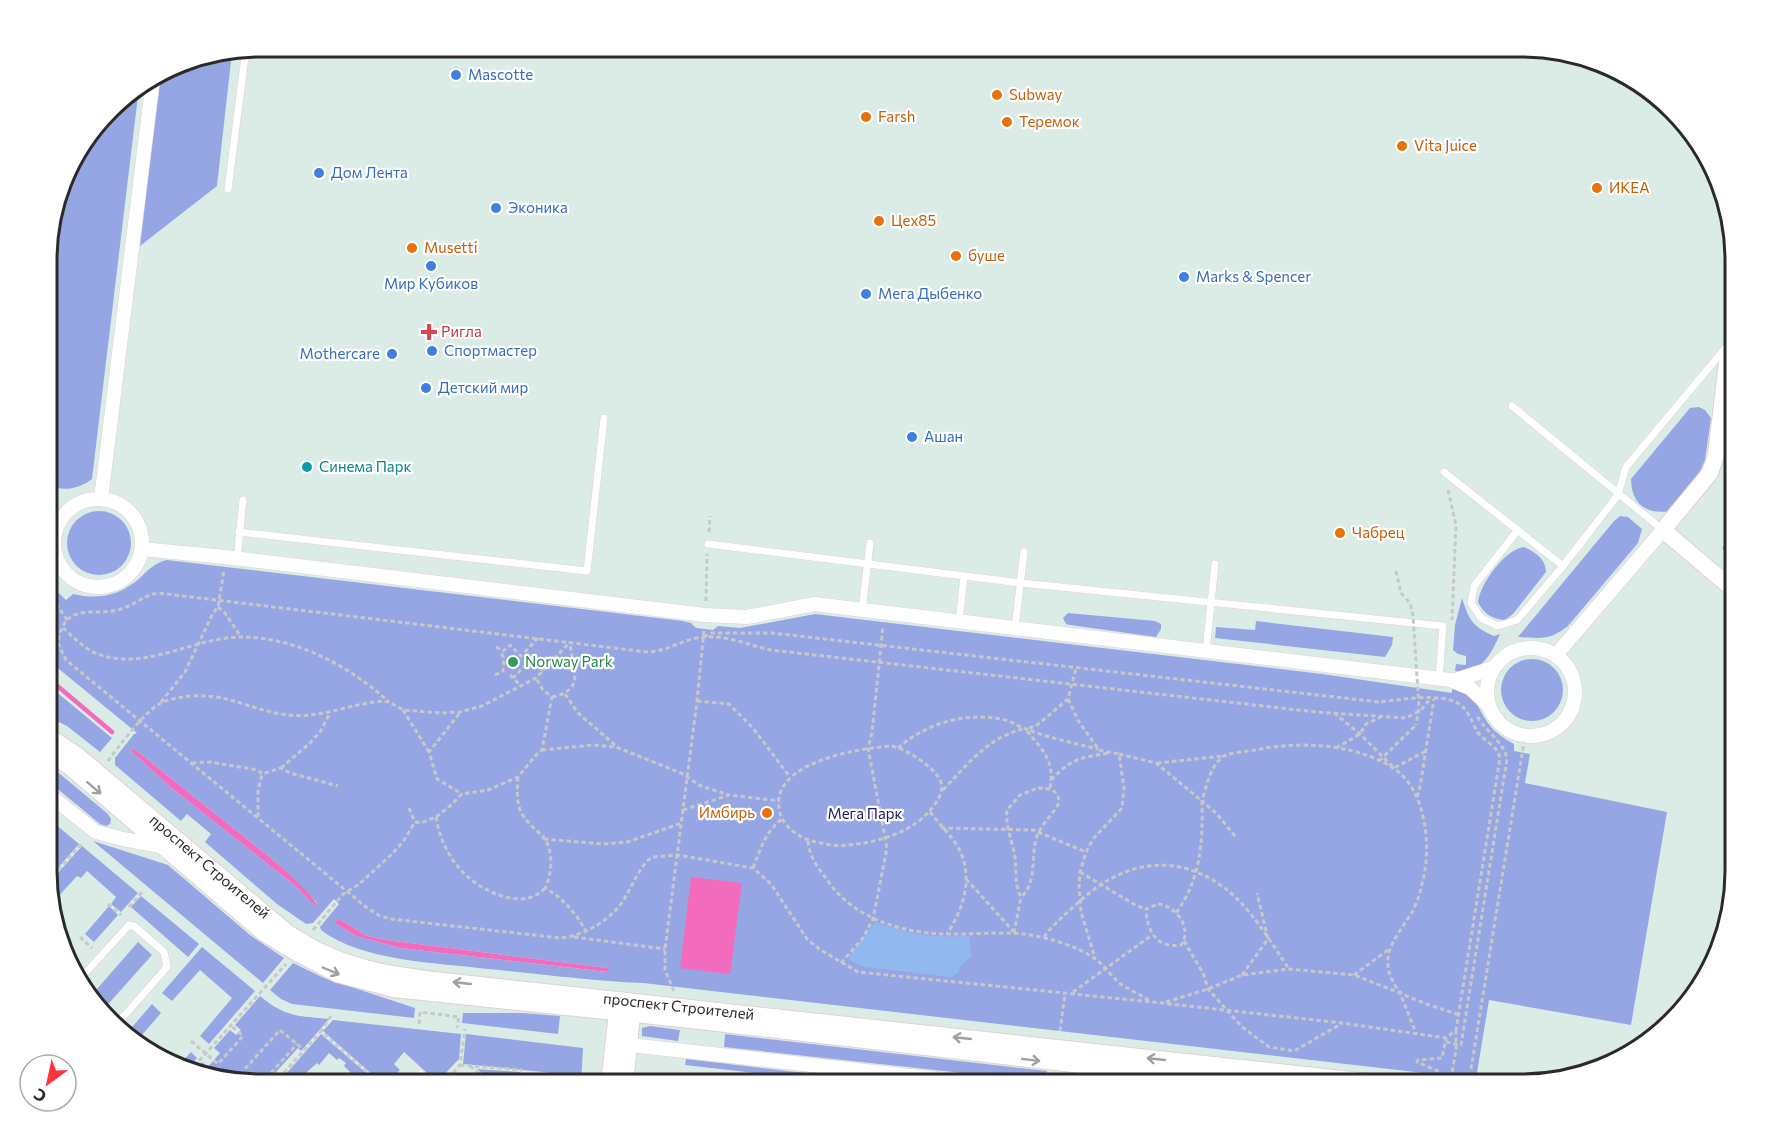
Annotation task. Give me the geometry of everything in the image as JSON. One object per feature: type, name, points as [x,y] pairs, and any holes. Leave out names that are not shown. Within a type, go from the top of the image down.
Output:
[{"type":"street","points":[[101,499],[152,88]]},
{"type":"street","points":[[1556,655],[1710,473],[1716,455],[1725,380]]},
{"type":"street","points":[[57,515],[85,501],[101,499],[115,502],[137,521],[142,535],[142,549],[138,562],[129,574],[118,582],[105,586],[84,584],[66,573],[57,558]]},
{"type":"street","points":[[1663,530],[1725,583]]},
{"type":"street","points":[[142,549],[705,615],[747,617],[815,604],[1446,680],[1470,688],[1488,705],[1502,726],[1525,736],[1535,736],[1554,730],[1562,724],[1572,708],[1574,679],[1564,661],[1556,655],[1540,648],[1522,648],[1505,655],[1493,668],[1486,690],[1488,705]]},
{"type":"street","points":[[1446,680],[1493,668]]},
{"type":"street","name":"проспект Строителей","points":[[57,742],[78,756],[277,925],[322,953],[387,973],[624,1010],[1161,1074]]},
{"type":"street","name":"проспект Строителей","points":[[57,758],[70,766],[264,933],[338,974],[394,989],[1285,1074]]},
{"type":"street","points":[[57,801],[96,832],[161,846]]},
{"type":"street","points":[[624,1010],[621,1044],[624,1074]]},
{"type":"street","points":[[621,1044],[837,1074]]},
{"type":"street","points":[[612,1074],[621,1044]]},
{"type":"lane","points":[[228,189],[245,58]]},
{"type":"lane","points":[[1517,531],[1474,586],[1471,603],[1481,618],[1498,626],[1517,620],[1563,566],[1618,495],[1626,467],[1725,349]]},
{"type":"lane","points":[[1512,406],[1663,530]]},
{"type":"lane","points":[[239,532],[587,571],[604,418]]},
{"type":"lane","points":[[1444,472],[1563,566]]},
{"type":"lane","points":[[231,558],[239,532],[243,500]]},
{"type":"lane","points":[[862,610],[870,543]]},
{"type":"lane","points":[[708,544],[1021,583],[1443,626],[1446,680]]},
{"type":"lane","points":[[1015,628],[1024,552]]},
{"type":"lane","points":[[1206,651],[1215,564]]},
{"type":"lane","points":[[959,622],[964,576]]},
{"type":"lane","points":[[85,973],[129,924],[135,926],[164,952],[167,967],[121,1019]]},
{"type":"path","points":[[1444,472],[1456,525],[1455,598],[1452,621]]},
{"type":"path","points":[[706,605],[710,516]]},
{"type":"path","points":[[106,762],[141,721],[160,704],[185,672],[218,607],[231,558]]},
{"type":"path","points":[[1379,761],[1416,725],[1419,707],[1413,615],[1410,603],[1401,592],[1396,571]]},
{"type":"path","points":[[665,949],[380,916],[366,907],[66,660],[58,643],[62,628],[68,620],[83,611],[105,613],[123,608],[149,594],[171,594],[656,652],[697,638],[734,639],[771,650],[1332,712],[1406,718],[1421,710],[1432,698]]},
{"type":"path","points":[[57,604],[68,620]]},
{"type":"path","points":[[218,607],[225,613],[241,637]]},
{"type":"path","points":[[841,963],[863,938],[873,919],[887,848],[868,748],[872,733],[883,621]]},
{"type":"path","points":[[674,991],[665,970],[665,949],[705,624]]},
{"type":"path","points":[[62,628],[91,651],[107,656],[143,658],[241,637],[280,643],[318,655],[360,679],[403,710],[429,752],[438,779],[462,794]]},
{"type":"path","points":[[704,637],[711,633],[772,633],[1379,702],[1432,698],[1460,704],[1481,736],[1500,755],[1456,1030],[1452,1074]]},
{"type":"path","points":[[523,654],[538,638]]},
{"type":"path","points":[[403,710],[460,712],[482,705],[536,678],[570,642]]},
{"type":"path","points":[[552,697],[565,694],[576,681],[570,642]]},
{"type":"path","points":[[495,675],[504,671],[504,658],[501,654],[510,645],[543,671]]},
{"type":"path","points":[[495,647],[503,651]]},
{"type":"path","points":[[513,678],[528,663],[523,654]]},
{"type":"path","points":[[942,791],[938,775],[905,750],[868,748],[848,751],[827,758],[790,778],[783,788],[780,814],[784,823],[808,841],[846,846],[885,838],[907,830],[930,812],[942,791],[979,751],[990,743],[1036,726],[1068,699],[1076,668]]},
{"type":"path","points":[[510,675],[520,686]]},
{"type":"path","points":[[536,678],[543,690],[552,697]]},
{"type":"path","points":[[565,694],[578,713],[616,747]]},
{"type":"path","points":[[1448,695],[1455,696]]},
{"type":"path","points":[[160,704],[194,696],[207,696],[289,715],[330,713],[375,702],[390,702]]},
{"type":"path","points":[[415,822],[421,823],[436,817],[462,794],[488,790],[518,777],[542,750],[552,697]]},
{"type":"path","points":[[1417,797],[1426,752],[1432,698]]},
{"type":"path","points":[[1068,699],[1079,722],[1099,750]]},
{"type":"path","points":[[697,701],[729,704],[753,728],[790,778]]},
{"type":"path","points":[[429,752],[460,712]]},
{"type":"path","points":[[1332,712],[1384,756],[1417,797],[1425,828],[1427,862],[1417,900],[1390,948],[1387,959],[1389,974],[1400,993],[1416,1033]]},
{"type":"path","points":[[572,937],[599,924],[621,903],[647,861],[653,857],[677,855],[753,868],[771,884],[807,939],[819,949],[858,972],[1342,1023],[1416,1033],[1461,1045],[1507,759],[1504,748],[1486,730],[1475,712]]},
{"type":"path","points":[[262,774],[281,768],[310,744],[320,732],[330,713]]},
{"type":"path","points":[[1334,749],[1360,734],[1366,724],[1383,716]]},
{"type":"path","points":[[898,748],[909,738],[926,729],[948,721],[974,717],[1005,720],[1025,729],[1156,763],[1224,756],[1278,746],[1313,746],[1358,752],[1394,768]]},
{"type":"path","points":[[1025,729],[1047,755],[1052,771],[1050,788]]},
{"type":"path","points":[[1471,1069],[1525,736]]},
{"type":"path","points":[[542,750],[593,746],[616,747],[681,773],[700,786],[729,795],[780,801]]},
{"type":"path","points":[[1051,780],[1067,764],[1076,759],[1111,752]]},
{"type":"path","points":[[1394,768],[1426,752]]},
{"type":"path","points":[[1095,958],[1086,936],[1079,902],[1080,872],[1093,839],[1122,808],[1124,788],[1119,754]]},
{"type":"path","points":[[1176,913],[1190,892],[1196,872],[1203,837],[1202,801],[1216,765],[1224,756]]},
{"type":"path","points":[[191,763],[210,762],[258,770],[262,774]]},
{"type":"path","points":[[1156,763],[1217,814],[1235,836]]},
{"type":"path","points":[[281,768],[290,773],[338,786]]},
{"type":"path","points":[[258,817],[258,791],[262,774]]},
{"type":"path","points":[[436,817],[441,837],[451,858],[467,878],[495,894],[513,899],[535,897],[549,881],[551,865],[544,839],[521,813],[518,800],[518,777]]},
{"type":"path","points":[[1014,933],[1021,897],[1027,892],[1031,882],[1039,831],[1059,803],[1058,794],[1050,788],[1029,790],[1013,801],[1007,810],[1007,828],[1015,858],[1017,890],[1021,897]]},
{"type":"path","points":[[683,810],[729,795]]},
{"type":"path","points":[[409,808],[415,822]]},
{"type":"path","points":[[930,812],[958,847],[965,878],[962,909],[947,934]]},
{"type":"path","points":[[753,868],[765,837],[782,819]]},
{"type":"path","points":[[317,926],[347,891],[372,873],[390,856],[403,842],[415,822]]},
{"type":"path","points":[[544,839],[603,844],[627,842],[682,823]]},
{"type":"path","points":[[941,828],[1007,828],[1039,831],[1086,852]]},
{"type":"path","points":[[808,841],[808,850],[831,886],[852,906],[873,919],[927,934],[989,932],[1044,937],[1076,948],[1095,958],[1127,988],[1152,1002]]},
{"type":"path","points":[[57,871],[83,842]]},
{"type":"path","points":[[1044,937],[1079,902],[1119,873],[1140,866],[1173,866],[1196,872],[1232,894],[1250,914],[1289,969]]},
{"type":"path","points":[[1080,872],[1137,906],[1146,909],[1158,904],[1166,905],[1176,913],[1185,931],[1181,945],[1161,942],[1152,935],[1147,922],[1146,909]]},
{"type":"path","points":[[965,878],[1014,933]]},
{"type":"path","points":[[545,888],[559,896],[569,906],[586,931]]},
{"type":"path","points":[[129,908],[142,892]]},
{"type":"path","points":[[1242,975],[1268,939],[1257,893]]},
{"type":"path","points":[[108,904],[122,915]]},
{"type":"path","points":[[1072,993],[1152,935]]},
{"type":"path","points":[[80,937],[92,948]]},
{"type":"path","points":[[1184,940],[1203,973],[1208,989],[1242,1027],[1269,1047],[1294,1051],[1342,1023]]},
{"type":"path","points":[[1354,975],[1390,948]]},
{"type":"path","points":[[197,1063],[289,960]]},
{"type":"path","points":[[1164,1003],[1242,975],[1289,969],[1354,975],[1459,1015]]},
{"type":"path","points":[[1060,1031],[1065,993]]},
{"type":"path","points":[[419,1024],[420,1012],[459,1017],[457,1028]]},
{"type":"path","points":[[283,1074],[321,1031],[331,1016]]},
{"type":"path","points":[[191,1041],[218,1064],[243,1036],[230,1025]]},
{"type":"path","points":[[451,1074],[460,1065],[465,1029]]},
{"type":"path","points":[[241,1073],[280,1030],[304,1050]]},
{"type":"path","points":[[1440,1074],[1440,1072],[1417,1062],[1418,1060],[1443,1058],[1446,1040],[1456,1030]]},
{"type":"path","points":[[321,1031],[370,1074]]},
{"type":"path","points":[[270,1074],[297,1044]]},
{"type":"path","points":[[460,1065],[522,1070]]},
{"type":"path","points":[[470,1066],[479,1074]]},
{"type":"green space","points":[[231,59],[217,186],[140,246],[159,84],[183,72]]},
{"type":"green space","points":[[138,98],[92,479],[76,487],[57,487],[57,260],[61,221],[72,183],[84,159],[99,137],[126,107]]},
{"type":"green space","points":[[1699,407],[1705,410],[1711,418],[1705,460],[1698,476],[1671,511],[1655,511],[1642,506],[1634,496],[1631,479],[1690,408]]},
{"type":"green space","points":[[99,511],[117,517],[125,525],[131,543],[125,561],[117,569],[99,575],[81,569],[73,561],[67,543],[73,525],[81,517]]},
{"type":"green space","points":[[1620,516],[1628,517],[1642,529],[1638,543],[1568,626],[1550,636],[1518,637],[1614,521]]},
{"type":"green space","points":[[1524,547],[1542,560],[1546,572],[1513,614],[1505,620],[1492,617],[1483,610],[1478,602],[1483,586],[1495,568],[1509,554]]},
{"type":"green space","name":"Мега Парк","points":[[167,560],[683,621],[691,623],[696,628],[713,630],[718,626],[740,628],[815,614],[1322,674],[1452,693],[1452,689],[1460,691],[1471,697],[1493,729],[1514,744],[1514,751],[1530,754],[1525,783],[1667,812],[1631,1025],[1489,1000],[1477,1074],[1433,1074],[643,983],[424,962],[357,948],[321,930],[320,927],[339,904],[334,899],[313,923],[306,924],[277,904],[205,842],[211,834],[187,814],[181,821],[115,765],[115,758],[137,733],[57,667],[57,592],[66,600],[73,594],[91,597],[116,593],[132,584],[152,567]],"holes":[[[133,748],[277,863],[317,903],[313,904],[298,888],[168,785],[131,751]],[[341,920],[367,936],[386,940],[608,968],[607,972],[400,948],[356,936],[335,923]]]},
{"type":"green space","points":[[1462,598],[1472,622],[1494,636],[1500,634],[1484,662],[1464,672],[1455,671],[1456,664],[1466,665],[1466,656],[1453,650],[1455,625]]},
{"type":"green space","points":[[1068,613],[1155,621],[1161,624],[1161,629],[1156,637],[1070,625],[1066,624],[1063,618]]},
{"type":"green space","points":[[1256,621],[1393,637],[1392,645],[1385,657],[1215,638],[1216,627],[1255,630]]},
{"type":"green space","points":[[1526,659],[1538,659],[1554,668],[1561,678],[1563,690],[1561,702],[1554,712],[1538,721],[1526,721],[1515,716],[1506,707],[1501,696],[1501,684],[1506,673],[1515,664]]},
{"type":"green space","points":[[57,692],[112,738],[100,752],[67,726],[57,721]]},
{"type":"green space","points":[[57,772],[108,814],[111,819],[110,824],[106,826],[100,824],[57,788]]},
{"type":"green space","points":[[57,826],[79,844],[57,869]]},
{"type":"green space","points":[[93,841],[168,865],[250,935],[284,958],[263,983]]},
{"type":"green space","points":[[82,846],[138,893],[121,912],[111,904],[116,897],[87,871],[81,878],[77,876],[59,896],[57,874]]},
{"type":"green space","points":[[141,896],[199,944],[188,957],[131,907]]},
{"type":"green space","points":[[109,906],[118,915],[94,942],[85,934]]},
{"type":"green space","points":[[138,942],[152,955],[108,1004],[96,990]]},
{"type":"green space","points":[[202,947],[255,991],[209,1044],[200,1036],[232,998],[200,970],[172,1001],[162,993]]},
{"type":"green space","points":[[293,963],[324,978],[415,1008],[414,1018],[292,1004],[281,999],[270,990]]},
{"type":"green space","points":[[260,996],[285,1012],[329,1019],[301,1051],[298,1048],[274,1074],[247,1074],[208,1067],[220,1053],[214,1048],[230,1030],[236,1035],[241,1030],[235,1025]]},
{"type":"green space","points":[[152,1004],[161,1013],[141,1036],[131,1028]]},
{"type":"green space","points":[[463,1013],[523,1013],[560,1016],[558,1034],[462,1023]]},
{"type":"green space","points":[[333,1020],[461,1034],[459,1059],[445,1074],[428,1074],[404,1052],[394,1064],[400,1070],[396,1074],[372,1074],[323,1031]]},
{"type":"green space","points":[[650,1026],[680,1030],[678,1041],[642,1036],[642,1028]]},
{"type":"green space","points":[[321,1034],[367,1074],[350,1074],[344,1066],[346,1063],[339,1058],[337,1060],[329,1053],[319,1065],[317,1063],[305,1074],[286,1074]]},
{"type":"green space","points":[[466,1034],[583,1048],[582,1074],[553,1074],[463,1064]]},
{"type":"green space","points":[[725,1034],[1047,1071],[1046,1074],[972,1074],[724,1047]]},
{"type":"green space","points":[[191,1052],[197,1058],[193,1062],[185,1059]]},
{"type":"green space","points":[[686,1059],[814,1074],[765,1074],[685,1065]]},
{"type":"green space","points":[[477,1069],[520,1072],[520,1074],[483,1074]]},
{"type":"shaded area","points":[[133,748],[277,863],[317,905],[168,785],[131,751]]},
{"type":"shaded area","points":[[691,877],[742,883],[730,974],[680,968]]},
{"type":"shaded area","points":[[341,920],[367,936],[386,940],[609,969],[608,972],[400,948],[356,936],[335,923]]},
{"type":"shaded area","points":[[875,922],[898,930],[921,934],[969,936],[972,956],[961,965],[958,973],[951,977],[865,967],[851,961],[849,957]]},
{"type":"waterway","points":[[57,686],[112,732]]},
{"type":"place","name":"Mascotte","points":[[456,75]]},
{"type":"place","name":"Subway","points":[[997,95]]},
{"type":"place","name":"Farsh","points":[[866,117]]},
{"type":"place","name":"Теремок","points":[[1007,122]]},
{"type":"place","name":"Vita Juice","points":[[1402,146]]},
{"type":"place","name":"Дом Лента","points":[[319,173]]},
{"type":"place","name":"ИКЕА","points":[[1597,188]]},
{"type":"place","name":"Эконика","points":[[496,208]]},
{"type":"place","name":"Цех85","points":[[879,221]]},
{"type":"place","name":"Musetti","points":[[412,248]]},
{"type":"place","name":"буше","points":[[956,256]]},
{"type":"place","name":"Мир Кубиков","points":[[431,266]]},
{"type":"place","name":"Marks & Spencer","points":[[1184,277]]},
{"type":"place","name":"Мега Дыбенко","points":[[866,294]]},
{"type":"place","name":"Ригла","points":[[429,332]]},
{"type":"place","name":"Спортмастер","points":[[432,351]]},
{"type":"place","name":"Mothercare","points":[[392,354]]},
{"type":"place","name":"Детский мир","points":[[426,388]]},
{"type":"place","name":"Ашан","points":[[912,437]]},
{"type":"place","name":"Синема Парк","points":[[307,467]]},
{"type":"place","name":"Чабрец","points":[[1340,533]]},
{"type":"place","name":"Norway Park","points":[[513,662]]},
{"type":"place","name":"Имбирь","points":[[767,813]]}]
